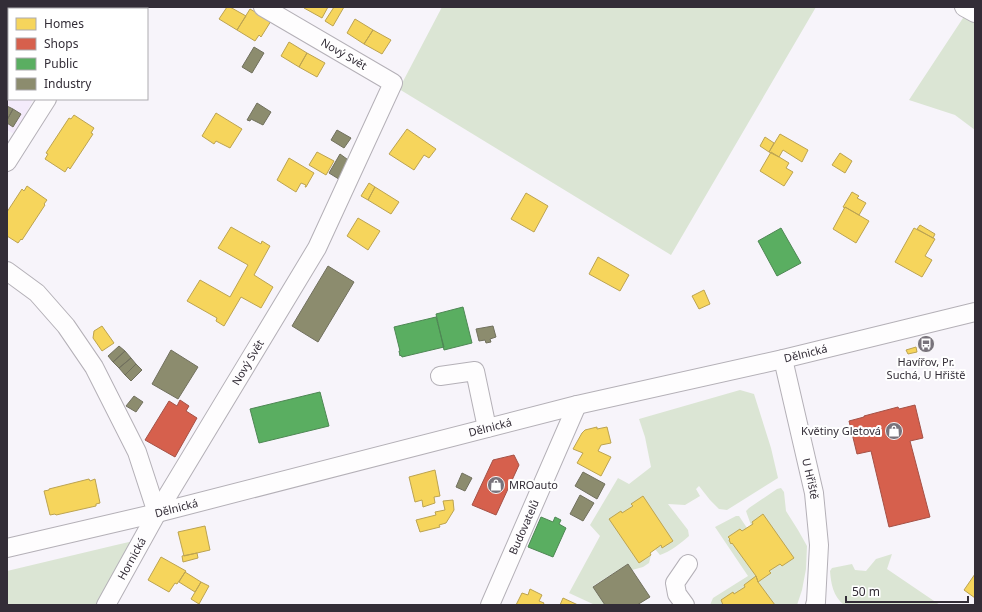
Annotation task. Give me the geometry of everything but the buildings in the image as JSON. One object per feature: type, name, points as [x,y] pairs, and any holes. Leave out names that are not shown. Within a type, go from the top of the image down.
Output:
[{"type":"street","name":"Nový Svět","points":[[157,513],[317,248],[393,83],[263,7]]},
{"type":"street","points":[[964,7],[975,13]]},
{"type":"street","points":[[7,162],[46,100]]},
{"type":"street","points":[[7,271],[37,293],[66,326],[94,367],[136,452],[157,513]]},
{"type":"street","name":"Dělnická","points":[[7,548],[157,513],[577,405],[783,359],[975,312]]},
{"type":"street","name":"U Hřiště","points":[[783,359],[814,493],[819,545],[818,604]]},
{"type":"street","points":[[440,376],[475,371],[487,428]]},
{"type":"street","name":"Budovatelů","points":[[490,605],[577,405]]},
{"type":"street","name":"Hornická","points":[[106,605],[157,513]]},
{"type":"street","points":[[685,605],[677,594],[675,583],[688,564]]},
{"type":"shaded area","points":[[7,38],[8,100],[33,100],[16,135],[7,130]]},
{"type":"green space","points":[[442,7],[816,7],[671,255],[399,89]]},
{"type":"green space","points":[[965,15],[975,21],[975,130],[955,115],[909,100]]},
{"type":"green space","points":[[740,390],[754,394],[771,448],[778,478],[727,510],[719,509],[699,486],[696,489],[700,496],[685,505],[668,504],[688,530],[689,536],[682,542],[664,554],[660,555],[655,549],[650,553],[649,563],[643,567],[632,570],[628,564],[593,586],[605,605],[595,605],[569,593],[600,536],[590,525],[618,478],[629,484],[651,467],[645,437],[639,419]]},
{"type":"green space","points":[[781,488],[784,492],[786,511],[807,546],[806,569],[802,590],[797,605],[710,605],[713,598],[748,576],[715,527],[736,516],[739,516],[747,528],[751,525],[746,511],[777,489]]},
{"type":"green space","points":[[132,542],[101,605],[7,605],[7,571]]},
{"type":"green space","points":[[892,554],[887,569],[940,605],[844,605],[837,598],[832,585],[830,571],[832,568],[852,564],[855,570],[866,571],[876,559]]},
{"type":"place","name":"Havířov, Pr. Suchá, U Hřiště","points":[[926,344]]},
{"type":"place","name":"Květiny Gletová","points":[[894,431]]},
{"type":"place","name":"MROauto","points":[[496,485]]}]
